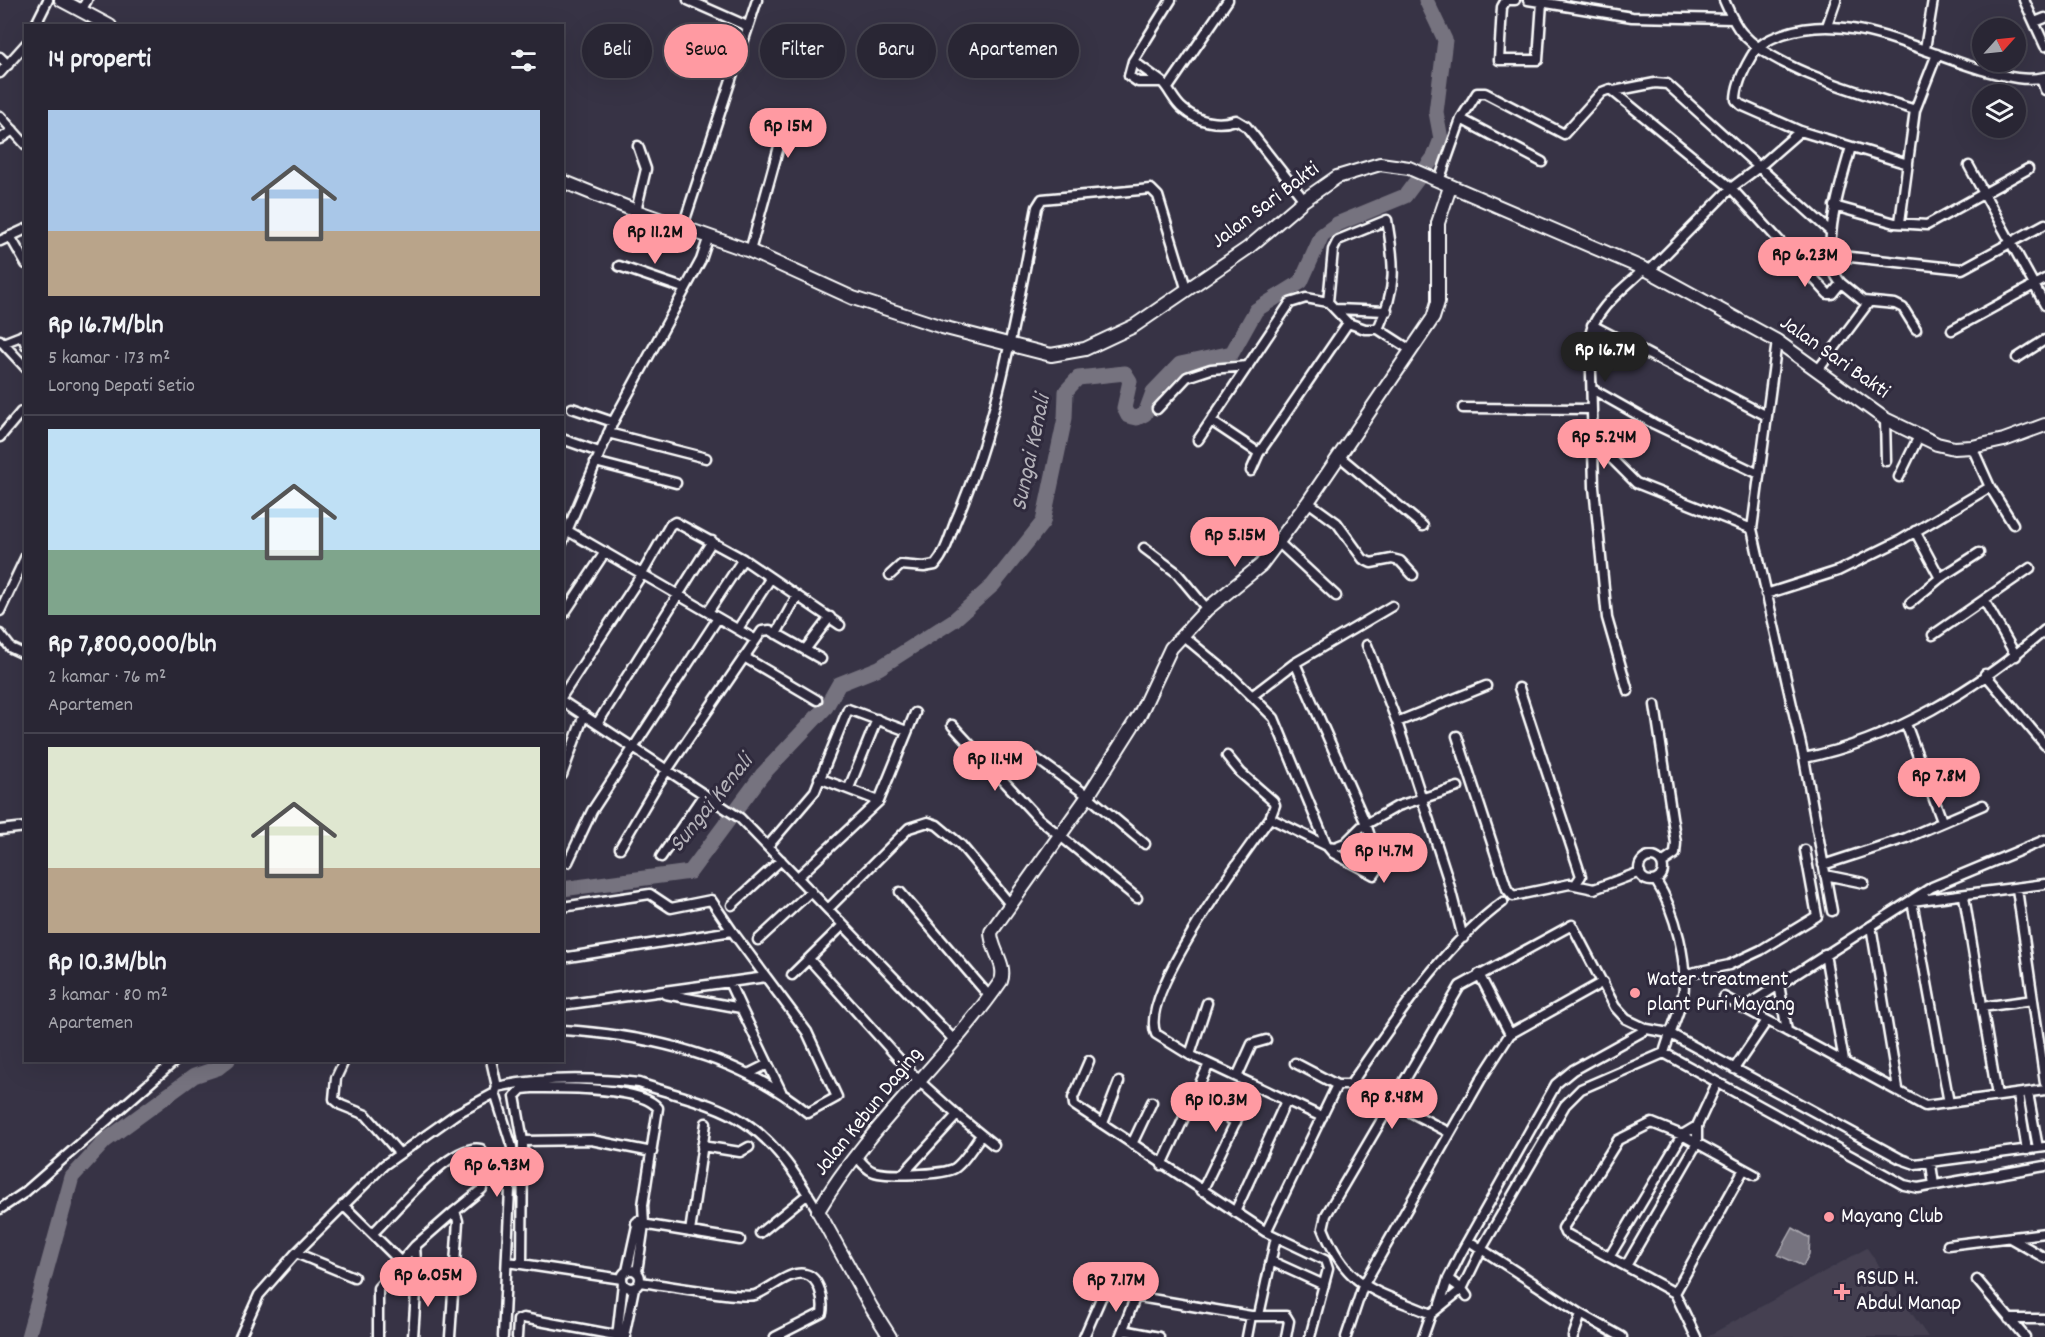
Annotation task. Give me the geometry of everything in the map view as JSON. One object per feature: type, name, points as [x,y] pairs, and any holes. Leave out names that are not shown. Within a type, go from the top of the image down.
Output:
[{"type":"main road","points":[[61,0],[84,5],[108,24]]},
{"type":"main road","name":"Jalan Sari Bakti","points":[[564,182],[636,211],[750,251],[853,298],[942,327],[1051,356],[1085,349],[1134,326],[1248,248],[1304,200],[1338,177],[1380,164],[1409,168],[1647,270],[1777,341],[1885,419],[1919,436],[1954,448],[1972,447],[2004,441],[2045,425]]},
{"type":"main road","points":[[1010,904],[1088,796],[1140,714],[1171,648],[1207,609],[1261,565],[1308,502],[1409,349],[1433,318],[1438,302],[1440,182]]},
{"type":"main road","name":"Jalan Kebun Daging","points":[[890,1337],[870,1307],[818,1211],[838,1176],[955,1041],[990,997],[1004,975],[992,943],[991,932],[1010,904]]},
{"type":"street","points":[[36,24],[48,0]]},
{"type":"street","points":[[688,0],[742,24]]},
{"type":"street","points":[[748,24],[757,0]]},
{"type":"street","points":[[1165,85],[1133,80],[1129,76],[1133,61],[1171,0]]},
{"type":"street","points":[[1165,85],[1228,0]]},
{"type":"street","points":[[1515,0],[1506,0],[1502,7],[1499,60],[1538,60],[1542,2]]},
{"type":"street","points":[[1528,0],[1632,17],[1733,19]]},
{"type":"street","points":[[1724,0],[1740,32],[1757,47],[1805,72],[1915,110]]},
{"type":"street","points":[[1827,26],[1836,0]]},
{"type":"street","points":[[1925,49],[1933,0]]},
{"type":"street","points":[[2024,0],[2045,46]]},
{"type":"street","points":[[2035,22],[2045,18]]},
{"type":"street","points":[[1908,164],[1800,131],[1741,105],[1736,100],[1745,66],[1757,47],[1791,32],[1827,26],[1867,32],[1925,49],[1965,65],[2012,78],[2043,77],[2045,90]]},
{"type":"street","points":[[0,73],[24,46]]},
{"type":"street","points":[[1900,222],[1915,110],[1936,54]]},
{"type":"street","points":[[0,57],[8,65]]},
{"type":"street","points":[[1133,61],[1165,85],[1182,109],[1213,124],[1222,125],[1236,120],[1246,126],[1304,200]]},
{"type":"street","points":[[683,226],[730,78]]},
{"type":"street","points":[[1440,182],[1461,118],[1472,97],[1477,93],[1485,93],[1564,134],[1606,89],[1614,91],[1655,83],[1667,84],[1831,232]]},
{"type":"street","points":[[1614,91],[1731,188],[1828,294],[1832,294],[1841,283]]},
{"type":"street","points":[[0,116],[24,143]]},
{"type":"street","points":[[1461,118],[1542,162]]},
{"type":"street","points":[[0,139],[13,130]]},
{"type":"street","points":[[1628,691],[1607,618],[1594,487],[1590,334],[1592,325],[1608,304],[1647,270],[1731,188],[1800,131]]},
{"type":"street","points":[[750,251],[783,132]]},
{"type":"street","points":[[636,211],[646,169],[638,146]]},
{"type":"street","points":[[1851,147],[1834,206],[1831,232],[1832,271],[1841,283],[1863,301],[1895,304],[1903,308],[1916,329]]},
{"type":"street","points":[[1969,166],[2045,305]]},
{"type":"street","points":[[1834,206],[1900,222],[1933,223],[2028,169]]},
{"type":"street","points":[[890,575],[901,565],[928,567],[939,559],[970,488],[988,431],[1010,345],[1037,207],[1046,197],[1151,189],[1158,196],[1187,291]]},
{"type":"street","points":[[1328,302],[1333,250],[1338,240],[1387,220],[1395,272],[1387,311],[1378,329]]},
{"type":"street","points":[[1832,255],[1962,268],[2045,224]]},
{"type":"street","points":[[0,240],[24,230]]},
{"type":"street","points":[[10,236],[24,260]]},
{"type":"street","points":[[564,539],[613,422],[683,288],[701,260],[710,236]]},
{"type":"street","points":[[619,266],[683,288]]},
{"type":"street","points":[[1952,330],[2045,279]]},
{"type":"street","points":[[1198,440],[1290,303],[1306,298],[1328,302],[1348,323],[1365,329],[1378,329],[1409,349]]},
{"type":"street","points":[[1818,370],[1869,302]]},
{"type":"street","points":[[1335,309],[1387,311]]},
{"type":"street","points":[[1251,471],[1259,453],[1348,323]]},
{"type":"street","points":[[1592,325],[1767,416]]},
{"type":"street","points":[[24,334],[2,342],[24,366]]},
{"type":"street","points":[[2016,358],[2045,340]]},
{"type":"street","points":[[1777,341],[1752,529],[1804,758],[1832,911]]},
{"type":"street","points":[[1157,409],[1187,377],[1211,369],[1248,366]]},
{"type":"street","points":[[1592,389],[1654,424],[1759,474]]},
{"type":"street","points":[[572,408],[613,422]]},
{"type":"street","points":[[1463,408],[1591,410]]},
{"type":"street","points":[[0,437],[24,411]]},
{"type":"street","points":[[1885,419],[1886,461]]},
{"type":"street","points":[[1211,421],[1259,453]]},
{"type":"street","points":[[608,433],[706,458]]},
{"type":"street","points":[[1899,477],[1919,436]]},
{"type":"street","points":[[1592,439],[1636,483],[1752,529]]},
{"type":"street","points":[[564,440],[599,453]]},
{"type":"street","points":[[1972,447],[1990,488],[2013,524]]},
{"type":"street","points":[[1340,456],[1423,526]]},
{"type":"street","points":[[596,462],[676,483]]},
{"type":"street","points":[[1766,594],[1838,571],[1990,488]]},
{"type":"street","points":[[1308,502],[1337,524],[1363,559],[1371,563],[1392,559],[1400,561],[1413,574]]},
{"type":"street","points":[[564,693],[642,574],[670,525],[675,522],[743,559],[840,625]]},
{"type":"street","points":[[568,531],[756,640]]},
{"type":"street","points":[[1915,531],[1940,578]]},
{"type":"street","points":[[597,724],[712,541]]},
{"type":"street","points":[[1278,542],[1336,596]]},
{"type":"street","points":[[1144,548],[1176,572],[1207,609]]},
{"type":"street","points":[[564,613],[605,552]]},
{"type":"street","points":[[1910,603],[1940,578],[1979,553]]},
{"type":"street","points":[[708,612],[743,559]]},
{"type":"street","points":[[0,611],[24,560]]},
{"type":"street","points":[[1933,635],[2030,568]]},
{"type":"street","points":[[738,629],[770,579]]},
{"type":"street","points":[[776,634],[797,596]]},
{"type":"street","points":[[1984,600],[2016,656]]},
{"type":"street","points":[[1251,696],[1295,663],[1392,606]]},
{"type":"street","points":[[806,650],[830,617]]},
{"type":"street","points":[[568,862],[592,811],[632,746],[718,618]]},
{"type":"street","points":[[620,848],[668,770],[756,640],[767,630],[821,659]]},
{"type":"street","points":[[1804,758],[1843,749],[1906,724],[1970,687],[1985,674],[2016,656],[2045,630]]},
{"type":"street","points":[[0,634],[11,648],[24,654]]},
{"type":"street","points":[[1182,635],[1229,674],[1274,718],[1328,846],[1333,853],[1374,875],[1380,866],[1366,824],[1295,663]]},
{"type":"street","points":[[1367,645],[1397,722],[1447,876],[1463,938]]},
{"type":"street","points":[[744,657],[818,700]]},
{"type":"street","points":[[1985,674],[2045,745]]},
{"type":"street","points":[[1397,722],[1486,686]]},
{"type":"street","points":[[1519,688],[1581,876],[1575,885]]},
{"type":"street","points":[[564,702],[740,818],[955,1041]]},
{"type":"street","points":[[1655,705],[1676,843],[1675,854],[1662,863]]},
{"type":"street","points":[[768,846],[808,801],[846,711],[853,709],[907,731]]},
{"type":"street","points":[[798,877],[879,801],[915,713]]},
{"type":"street","points":[[564,770],[584,715]]},
{"type":"street","points":[[849,788],[878,719]]},
{"type":"street","points":[[1906,724],[1942,821]]},
{"type":"street","points":[[952,725],[1038,818],[1137,898]]},
{"type":"street","points":[[1457,736],[1507,889],[1513,896],[1575,885],[1594,889],[1640,872]]},
{"type":"street","points":[[1227,756],[1241,773],[1273,801],[1275,806],[1270,818],[1213,897],[1168,977],[1153,1024],[1156,1034],[1190,1055],[1322,1117]]},
{"type":"street","points":[[1037,759],[1088,796],[1145,844]]},
{"type":"street","points":[[819,778],[849,788],[871,800],[879,801]]},
{"type":"street","points":[[1270,818],[1328,846],[1345,843],[1366,824],[1398,806],[1458,787]]},
{"type":"street","points":[[661,856],[704,794]]},
{"type":"street","points":[[1823,866],[1906,838],[1942,821],[1983,806]]},
{"type":"street","points":[[828,909],[909,828],[928,822],[937,825],[961,845],[1010,904]]},
{"type":"street","points":[[0,830],[24,827]]},
{"type":"street","points":[[1743,1008],[1932,886],[2041,841],[2045,848]]},
{"type":"street","points":[[1686,974],[1729,965],[1761,950],[1817,916],[1805,850]]},
{"type":"street","points":[[1646,857],[1658,858],[1662,863],[1663,875],[1656,880],[1644,880],[1640,872],[1641,861],[1646,857]]},
{"type":"street","points":[[732,904],[781,860]]},
{"type":"street","points":[[1825,875],[1864,883]]},
{"type":"street","points":[[1656,880],[1668,899],[1686,974],[1682,1001],[1669,1033],[1664,1053]]},
{"type":"street","points":[[1912,901],[2045,884]]},
{"type":"street","points":[[2017,889],[2045,1083]]},
{"type":"street","points":[[758,940],[811,891]]},
{"type":"street","points":[[900,892],[990,997]]},
{"type":"street","points":[[564,908],[650,894],[671,908],[711,900],[807,1032],[837,1097],[808,1113],[781,1090],[711,1056],[600,1032],[564,1030]]},
{"type":"street","points":[[1964,896],[1997,1096]]},
{"type":"street","points":[[1912,901],[1949,1102]]},
{"type":"street","points":[[1295,1063],[1337,1085],[1350,1086],[1431,972],[1472,926],[1503,902]]},
{"type":"street","points":[[792,975],[843,925]]},
{"type":"street","points":[[1431,1314],[1363,1286],[1344,1267],[1323,1228],[1326,1215],[1460,986],[1572,925],[1623,1016],[1647,1029],[1669,1033],[1901,1160],[1915,1164],[1931,1164],[2042,1148],[2028,1093]]},
{"type":"street","points":[[1871,926],[1898,1089]]},
{"type":"street","points":[[564,958],[732,931]]},
{"type":"street","points":[[1825,954],[1844,1061]]},
{"type":"street","points":[[809,959],[919,1081],[994,1145]]},
{"type":"street","points":[[1479,974],[1510,1034]]},
{"type":"street","points":[[564,1005],[766,977]]},
{"type":"street","points":[[729,982],[781,1090]]},
{"type":"street","points":[[1346,1337],[1363,1286],[1450,1133],[1510,1034],[1603,982]]},
{"type":"street","points":[[1779,984],[1787,1031]]},
{"type":"street","points":[[656,992],[741,1008]]},
{"type":"street","points":[[1724,997],[1766,1022],[1898,1089],[1925,1106],[2045,1090]]},
{"type":"street","points":[[1982,1007],[2033,1000]]},
{"type":"street","points":[[1190,1055],[1207,1003]]},
{"type":"street","points":[[1734,1069],[1766,1022]]},
{"type":"street","points":[[1440,1305],[1448,1279],[1556,1084],[1573,1070],[1647,1029]]},
{"type":"street","points":[[1238,1077],[1252,1044],[1266,1040]]},
{"type":"street","points":[[1423,1337],[1431,1314],[1440,1305],[1464,1293],[1482,1248],[1565,1105],[1581,1089],[1664,1053],[1673,1055],[1718,1083],[1904,1185],[1918,1188],[2045,1166]]},
{"type":"street","points":[[1089,1061],[1073,1102],[1162,1165],[1266,1232],[1325,1260],[1328,1269],[1310,1337]]},
{"type":"street","points":[[0,1209],[24,1193],[174,1062]]},
{"type":"street","points":[[344,1062],[334,1084],[334,1099],[341,1105],[366,1115],[399,1153]]},
{"type":"street","points":[[490,1062],[512,1147],[503,1337]]},
{"type":"street","points":[[748,1074],[768,1064]]},
{"type":"street","points":[[1162,1165],[1209,1064]]},
{"type":"street","points":[[240,1337],[259,1295],[296,1253],[399,1153],[496,1090],[518,1083],[562,1080],[639,1083],[711,1107],[744,1121],[776,1151],[818,1211]]},
{"type":"street","points":[[1103,1123],[1119,1082]]},
{"type":"street","points":[[1626,1266],[1697,1143],[1697,1126],[1718,1083]]},
{"type":"street","points":[[1266,1232],[1337,1085]]},
{"type":"street","points":[[1202,1191],[1254,1086]]},
{"type":"street","points":[[522,1264],[523,1141],[515,1096],[518,1092],[532,1088],[606,1091],[633,1096],[657,1106],[642,1215],[627,1276],[621,1336]]},
{"type":"street","points":[[2018,1094],[2027,1150]]},
{"type":"street","points":[[1192,1100],[1236,1122]]},
{"type":"street","points":[[1235,1212],[1286,1101]]},
{"type":"street","points":[[1132,1144],[1152,1102]]},
{"type":"street","points":[[1393,1102],[1450,1133]]},
{"type":"street","points":[[903,1174],[957,1114]]},
{"type":"street","points":[[690,1232],[706,1123]]},
{"type":"street","points":[[1696,1337],[1675,1293],[1565,1233],[1563,1228],[1621,1138],[1656,1123],[1755,1175]]},
{"type":"street","points":[[1610,1257],[1682,1135],[1697,1126]]},
{"type":"street","points":[[855,1155],[872,1172],[903,1174],[954,1169],[981,1135]]},
{"type":"street","points":[[523,1141],[591,1140],[652,1152]]},
{"type":"street","points":[[702,1146],[740,1152],[749,1148]]},
{"type":"street","points":[[373,1233],[421,1183],[444,1163],[465,1151],[481,1149],[485,1157],[482,1189],[415,1246],[378,1288],[378,1337]]},
{"type":"street","points":[[1931,1164],[1934,1185]]},
{"type":"street","points":[[1675,1293],[1744,1169]]},
{"type":"street","points":[[760,1233],[808,1194]]},
{"type":"street","points":[[344,1205],[400,1261]]},
{"type":"street","points":[[450,1337],[458,1221],[455,1211]]},
{"type":"street","points":[[640,1224],[740,1240]]},
{"type":"street","points":[[1948,1245],[2045,1233]]},
{"type":"street","points":[[1247,1337],[1271,1261],[1276,1237]]},
{"type":"street","points":[[2009,1238],[2045,1258]]},
{"type":"street","points":[[1469,1241],[1581,1314],[1622,1337]]},
{"type":"street","points":[[413,1337],[417,1277],[415,1246]]},
{"type":"street","points":[[296,1253],[354,1277]]},
{"type":"street","points":[[1271,1261],[1324,1285]]},
{"type":"street","points":[[508,1262],[627,1276],[637,1285]]},
{"type":"street","points":[[627,1276],[629,1288],[637,1285],[752,1296],[796,1274],[808,1274],[814,1278],[820,1291],[822,1313],[775,1337]]},
{"type":"street","points":[[1448,1279],[1464,1293]]},
{"type":"street","points":[[1977,1280],[2025,1337]]},
{"type":"street","points":[[621,1336],[637,1285]]},
{"type":"street","points":[[1084,1337],[1105,1293],[1255,1316],[1288,1317],[1286,1337]]},
{"type":"street","points":[[1135,1298],[1121,1333],[1159,1337]]},
{"type":"street","points":[[1573,1337],[1581,1314]]},
{"type":"street","points":[[517,1337],[518,1320],[523,1318],[621,1336]]},
{"type":"street","points":[[2009,1319],[2045,1319]]},
{"type":"shaded area","points":[[1793,1228],[1810,1238],[1809,1254],[1803,1266],[1778,1255]]},
{"type":"shaded area","name":"RSUD H. Abdul Manap","points":[[1867,1248],[1928,1337],[1706,1337]]},
{"type":"waterway","name":"Sungai Kenali","points":[[564,889],[690,872],[762,775],[826,707],[839,684],[879,668],[954,620],[993,585],[1043,522],[1065,418],[1066,391],[1078,378],[1125,373],[1130,381],[1124,408],[1128,416],[1137,418],[1145,414],[1153,392],[1180,364],[1232,353],[1256,310],[1301,282],[1322,235],[1337,224],[1405,196],[1434,157],[1441,139],[1436,112],[1445,40],[1426,0]]},
{"type":"waterway","name":"Sungai Kenali","points":[[28,1337],[72,1177],[105,1141],[194,1076],[218,1068],[226,1062]]},
{"type":"place","name":"Water treatment plant Puri Mayang","points":[[1635,993]]},
{"type":"place","name":"Mayang Club","points":[[1829,1217]]},
{"type":"place","name":"RSUD H. Abdul Manap","points":[[1842,1292]]}]
